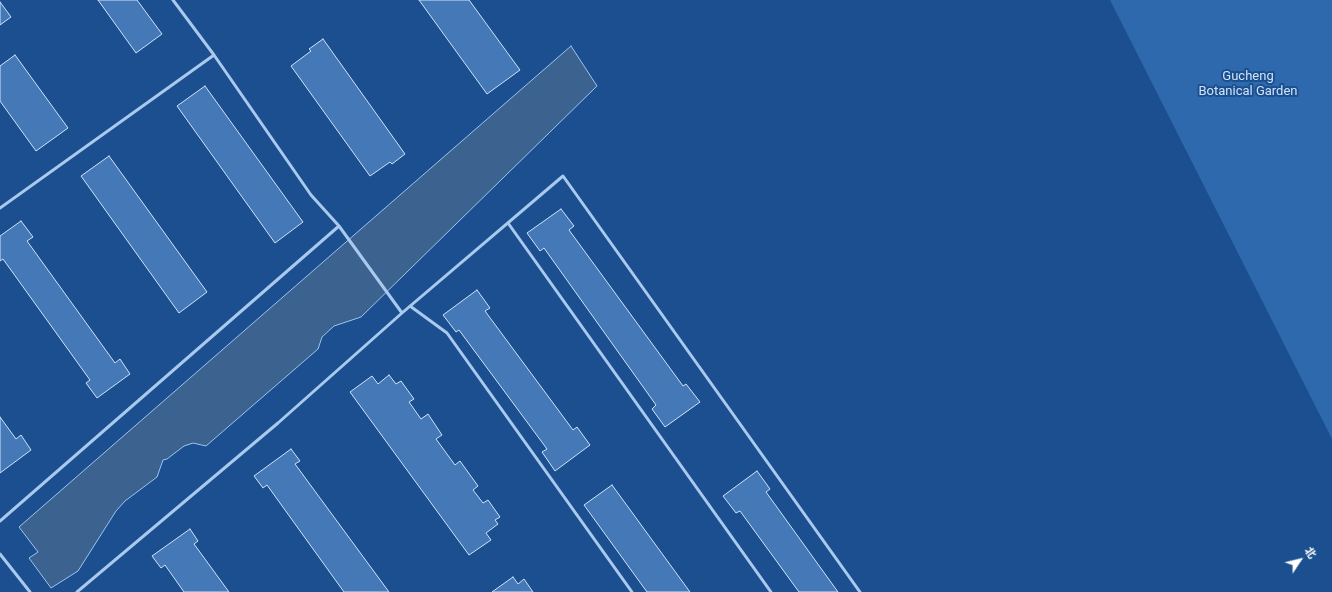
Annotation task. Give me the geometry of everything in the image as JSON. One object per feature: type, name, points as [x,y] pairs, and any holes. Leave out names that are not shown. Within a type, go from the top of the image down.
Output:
[{"type":"lane","points":[[173,0],[214,55],[311,195],[339,226],[402,313]]},
{"type":"lane","points":[[0,208],[214,55]]},
{"type":"lane","points":[[77,592],[278,423],[410,306],[563,176],[860,592]]},
{"type":"lane","points":[[508,223],[771,592]]},
{"type":"lane","points":[[0,521],[339,226]]},
{"type":"lane","points":[[410,306],[447,333],[632,592]]},
{"type":"lane","points":[[0,554],[30,592]]},
{"type":"green space","name":"Gucheng Botanical Garden","points":[[1110,0],[1332,0],[1332,439]]},
{"type":"shaded area","points":[[571,46],[597,86],[361,317],[334,326],[322,337],[318,349],[206,446],[193,443],[184,446],[167,459],[163,460],[157,477],[125,501],[116,511],[78,571],[51,588],[29,558],[38,552],[19,527]]},
{"type":"building","points":[[98,0],[137,0],[162,34],[136,53]]},
{"type":"building","points":[[419,0],[469,0],[520,70],[487,94]]},
{"type":"building","points":[[0,2],[11,17],[0,25]]},
{"type":"building","points":[[323,39],[405,154],[392,164],[390,162],[370,176],[291,66],[311,51],[309,49]]},
{"type":"building","points":[[15,55],[68,128],[36,151],[0,101],[0,66]]},
{"type":"building","points":[[205,86],[303,222],[275,243],[177,106]]},
{"type":"building","points":[[109,156],[207,292],[179,313],[81,176]]},
{"type":"building","points":[[561,209],[574,226],[569,230],[683,386],[686,384],[700,402],[665,427],[652,409],[656,405],[544,248],[540,251],[527,233]]},
{"type":"building","points":[[21,221],[33,237],[27,241],[115,363],[120,359],[130,374],[97,398],[86,383],[90,380],[3,259],[0,261],[0,236]]},
{"type":"building","points":[[477,290],[490,308],[485,311],[573,430],[577,427],[590,445],[555,471],[542,452],[547,449],[459,330],[456,332],[443,315]]},
{"type":"building","points":[[389,375],[396,384],[401,381],[414,399],[409,402],[421,419],[428,414],[442,435],[436,439],[455,465],[460,461],[478,486],[473,490],[483,503],[488,500],[500,517],[495,520],[498,524],[486,533],[491,540],[469,555],[350,392],[372,376],[378,384]]},
{"type":"building","points":[[0,417],[16,439],[21,435],[31,450],[0,473]]},
{"type":"building","points":[[291,449],[300,461],[295,464],[389,592],[344,592],[267,485],[263,488],[254,476]]},
{"type":"building","points":[[757,471],[770,489],[766,492],[838,592],[799,592],[740,511],[736,513],[723,496]]},
{"type":"building","points":[[612,485],[690,592],[647,592],[584,505]]},
{"type":"building","points":[[190,529],[198,541],[194,544],[229,592],[184,592],[165,565],[161,568],[152,556]]},
{"type":"building","points":[[513,577],[518,584],[524,579],[533,592],[492,592]]}]
